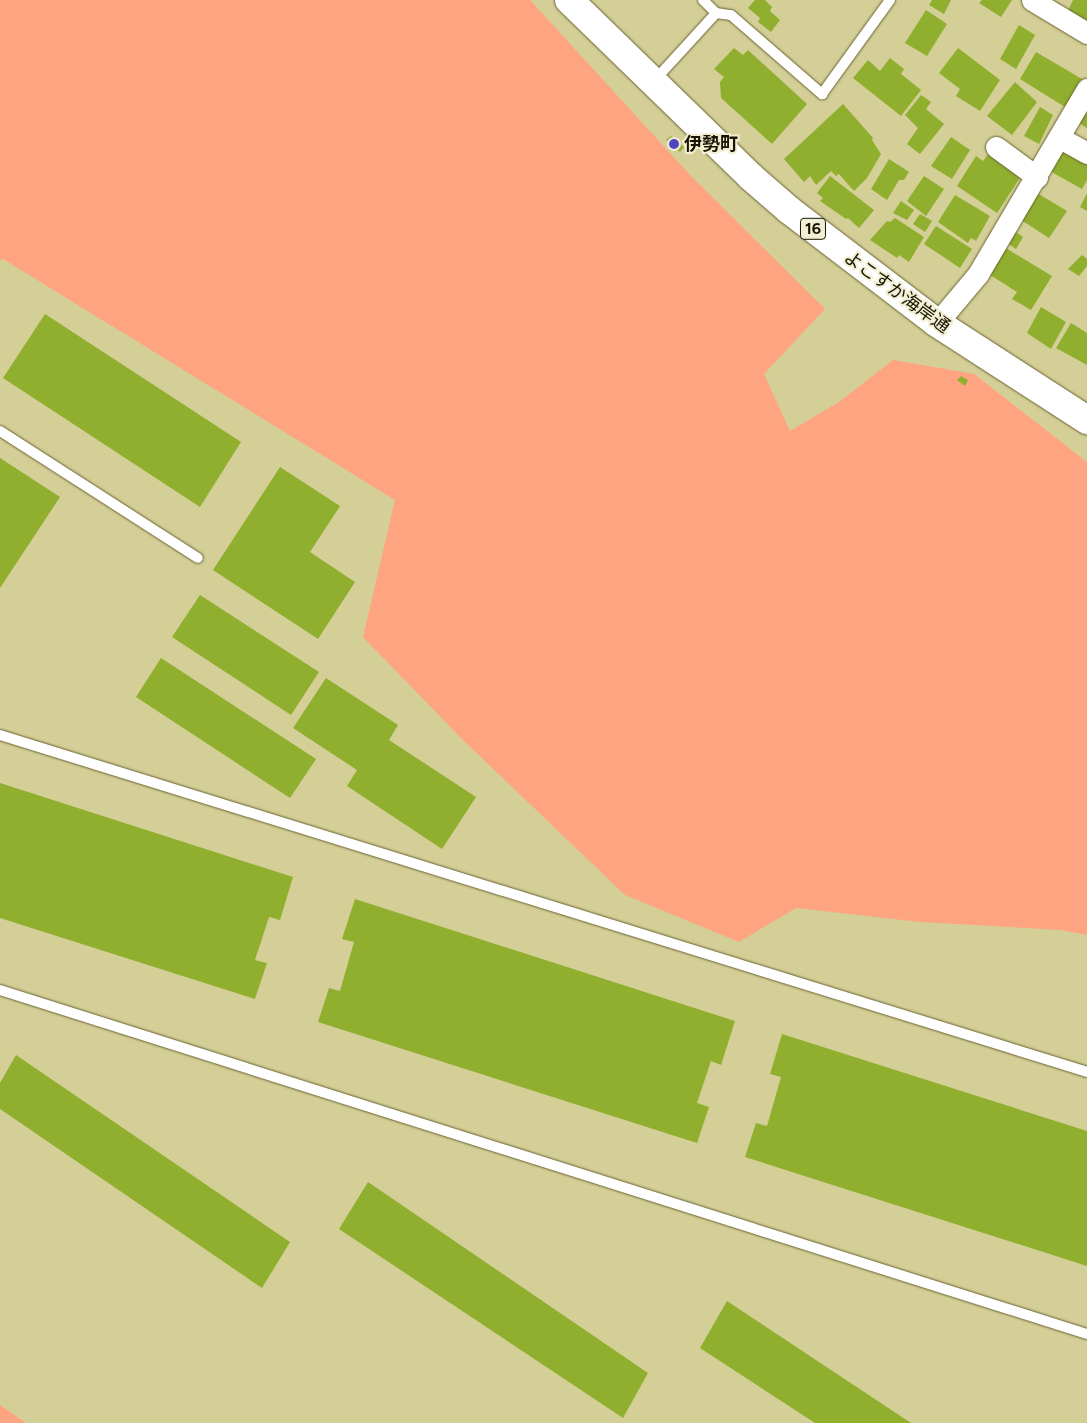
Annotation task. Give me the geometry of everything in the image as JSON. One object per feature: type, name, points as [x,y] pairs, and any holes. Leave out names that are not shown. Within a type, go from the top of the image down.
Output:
[{"type":"highway","name":"よこすか海岸通","points":[[569,0],[751,177],[789,210],[937,323],[1087,420]]},
{"type":"street","points":[[1032,0],[1087,33]]},
{"type":"street","points":[[937,323],[978,274],[1060,138],[1087,89]]},
{"type":"street","points":[[1060,138],[1087,153]]},
{"type":"street","points":[[996,147],[1037,177]]},
{"type":"lane","points":[[703,0],[716,13],[731,14],[822,94],[890,0]]},
{"type":"lane","points":[[653,82],[716,13]]},
{"type":"lane","points":[[0,431],[198,558]]},
{"type":"lane","points":[[0,734],[1087,1072]]},
{"type":"lane","points":[[0,990],[1087,1334]]},
{"type":"shaded area","points":[[0,0],[530,0],[690,175],[825,309],[764,374],[790,431],[839,402],[893,360],[974,374],[1087,462],[1087,935],[1061,930],[920,922],[796,908],[739,942],[625,895],[462,739],[363,637],[395,500],[3,259],[0,260]]},
{"type":"shaded area","points":[[0,1405],[26,1423],[0,1423]]},
{"type":"building","points":[[755,0],[765,0],[772,7],[770,11],[780,20],[771,32],[758,22],[760,18],[748,8]]},
{"type":"building","points":[[932,0],[951,0],[944,14],[929,5]]},
{"type":"building","points":[[982,0],[1012,0],[1001,17],[979,3]]},
{"type":"building","points":[[1073,0],[1087,0],[1087,23],[1067,13]]},
{"type":"building","points":[[926,10],[947,24],[927,56],[905,43]]},
{"type":"building","points":[[1019,25],[1035,35],[1016,69],[1000,59]]},
{"type":"building","points":[[734,48],[743,55],[748,50],[807,104],[772,144],[721,98],[720,82],[724,77],[714,69]]},
{"type":"building","points":[[958,48],[1000,80],[980,111],[956,96],[960,89],[939,73]]},
{"type":"building","points":[[1036,52],[1082,79],[1065,107],[1020,79]]},
{"type":"building","points":[[890,58],[904,69],[901,74],[921,90],[901,116],[853,78],[868,60],[880,71]]},
{"type":"building","points":[[1015,82],[1037,102],[1012,135],[987,116]]},
{"type":"building","points":[[921,95],[931,102],[926,109],[944,124],[920,154],[907,144],[918,128],[905,115]]},
{"type":"building","points":[[843,104],[873,138],[872,140],[881,154],[867,178],[854,191],[839,174],[836,176],[831,171],[816,185],[810,176],[804,182],[784,159]]},
{"type":"building","points":[[1040,107],[1053,115],[1039,144],[1024,136]]},
{"type":"building","points":[[1087,109],[1087,128],[1079,123]]},
{"type":"building","points":[[671,136],[684,147],[680,152],[666,140]]},
{"type":"building","points":[[951,137],[970,150],[952,179],[931,166]]},
{"type":"building","points":[[1061,148],[1087,162],[1087,180],[1082,189],[1048,170]]},
{"type":"building","points":[[991,151],[1023,173],[997,213],[957,186],[976,156],[983,161]]},
{"type":"building","points":[[889,159],[909,172],[904,180],[899,180],[887,200],[871,189]]},
{"type":"building","points":[[830,176],[874,210],[859,228],[848,218],[846,219],[820,201],[823,198],[817,193]]},
{"type":"building","points":[[924,176],[944,189],[926,216],[907,201]]},
{"type":"building","points":[[1037,193],[1067,211],[1049,238],[1018,218]]},
{"type":"building","points":[[1087,193],[1087,211],[1080,207]]},
{"type":"building","points":[[955,195],[990,216],[976,241],[971,238],[968,243],[938,222]]},
{"type":"building","points":[[901,201],[914,210],[907,220],[893,213]]},
{"type":"building","points":[[920,214],[932,221],[925,232],[913,224]]},
{"type":"building","points":[[895,218],[924,237],[909,262],[899,255],[897,258],[870,240],[887,221],[890,222]]},
{"type":"building","points":[[936,226],[972,249],[960,268],[924,244]]},
{"type":"building","points":[[1011,229],[1023,237],[1016,249],[1003,240]]},
{"type":"building","points":[[1004,247],[1052,276],[1031,310],[1012,299],[1017,292],[987,273]]},
{"type":"building","points":[[1082,255],[1087,259],[1087,266],[1079,276],[1068,269]]},
{"type":"building","points":[[1041,307],[1066,322],[1051,349],[1027,333]]},
{"type":"building","points":[[45,314],[241,442],[200,507],[3,378]]},
{"type":"building","points":[[1071,323],[1087,333],[1087,365],[1056,348]]},
{"type":"building","points":[[961,376],[968,380],[965,386],[957,380]]},
{"type":"building","points":[[0,458],[60,497],[0,588]]},
{"type":"building","points":[[280,467],[340,506],[310,552],[355,582],[318,639],[213,570]]},
{"type":"building","points":[[200,595],[319,672],[291,715],[172,637]]},
{"type":"building","points":[[161,658],[316,759],[290,798],[136,697]]},
{"type":"building","points":[[326,678],[398,725],[389,740],[476,797],[442,849],[347,786],[357,770],[293,728]]},
{"type":"building","points":[[0,783],[293,877],[280,920],[269,917],[255,960],[267,963],[255,999],[0,918]]},
{"type":"building","points":[[355,899],[735,1021],[721,1065],[711,1061],[697,1103],[709,1107],[697,1143],[318,1022],[329,988],[340,991],[354,942],[342,939]]},
{"type":"building","points":[[782,1034],[1087,1131],[1087,1266],[745,1157],[756,1123],[767,1126],[781,1077],[770,1074]]},
{"type":"building","points":[[16,1055],[290,1242],[262,1288],[0,1109],[0,1083]]},
{"type":"building","points":[[368,1182],[648,1373],[623,1418],[339,1229]]},
{"type":"building","points":[[727,1301],[911,1423],[815,1423],[700,1348]]},
{"type":"place","name":"伊勢町","points":[[674,144]]}]
